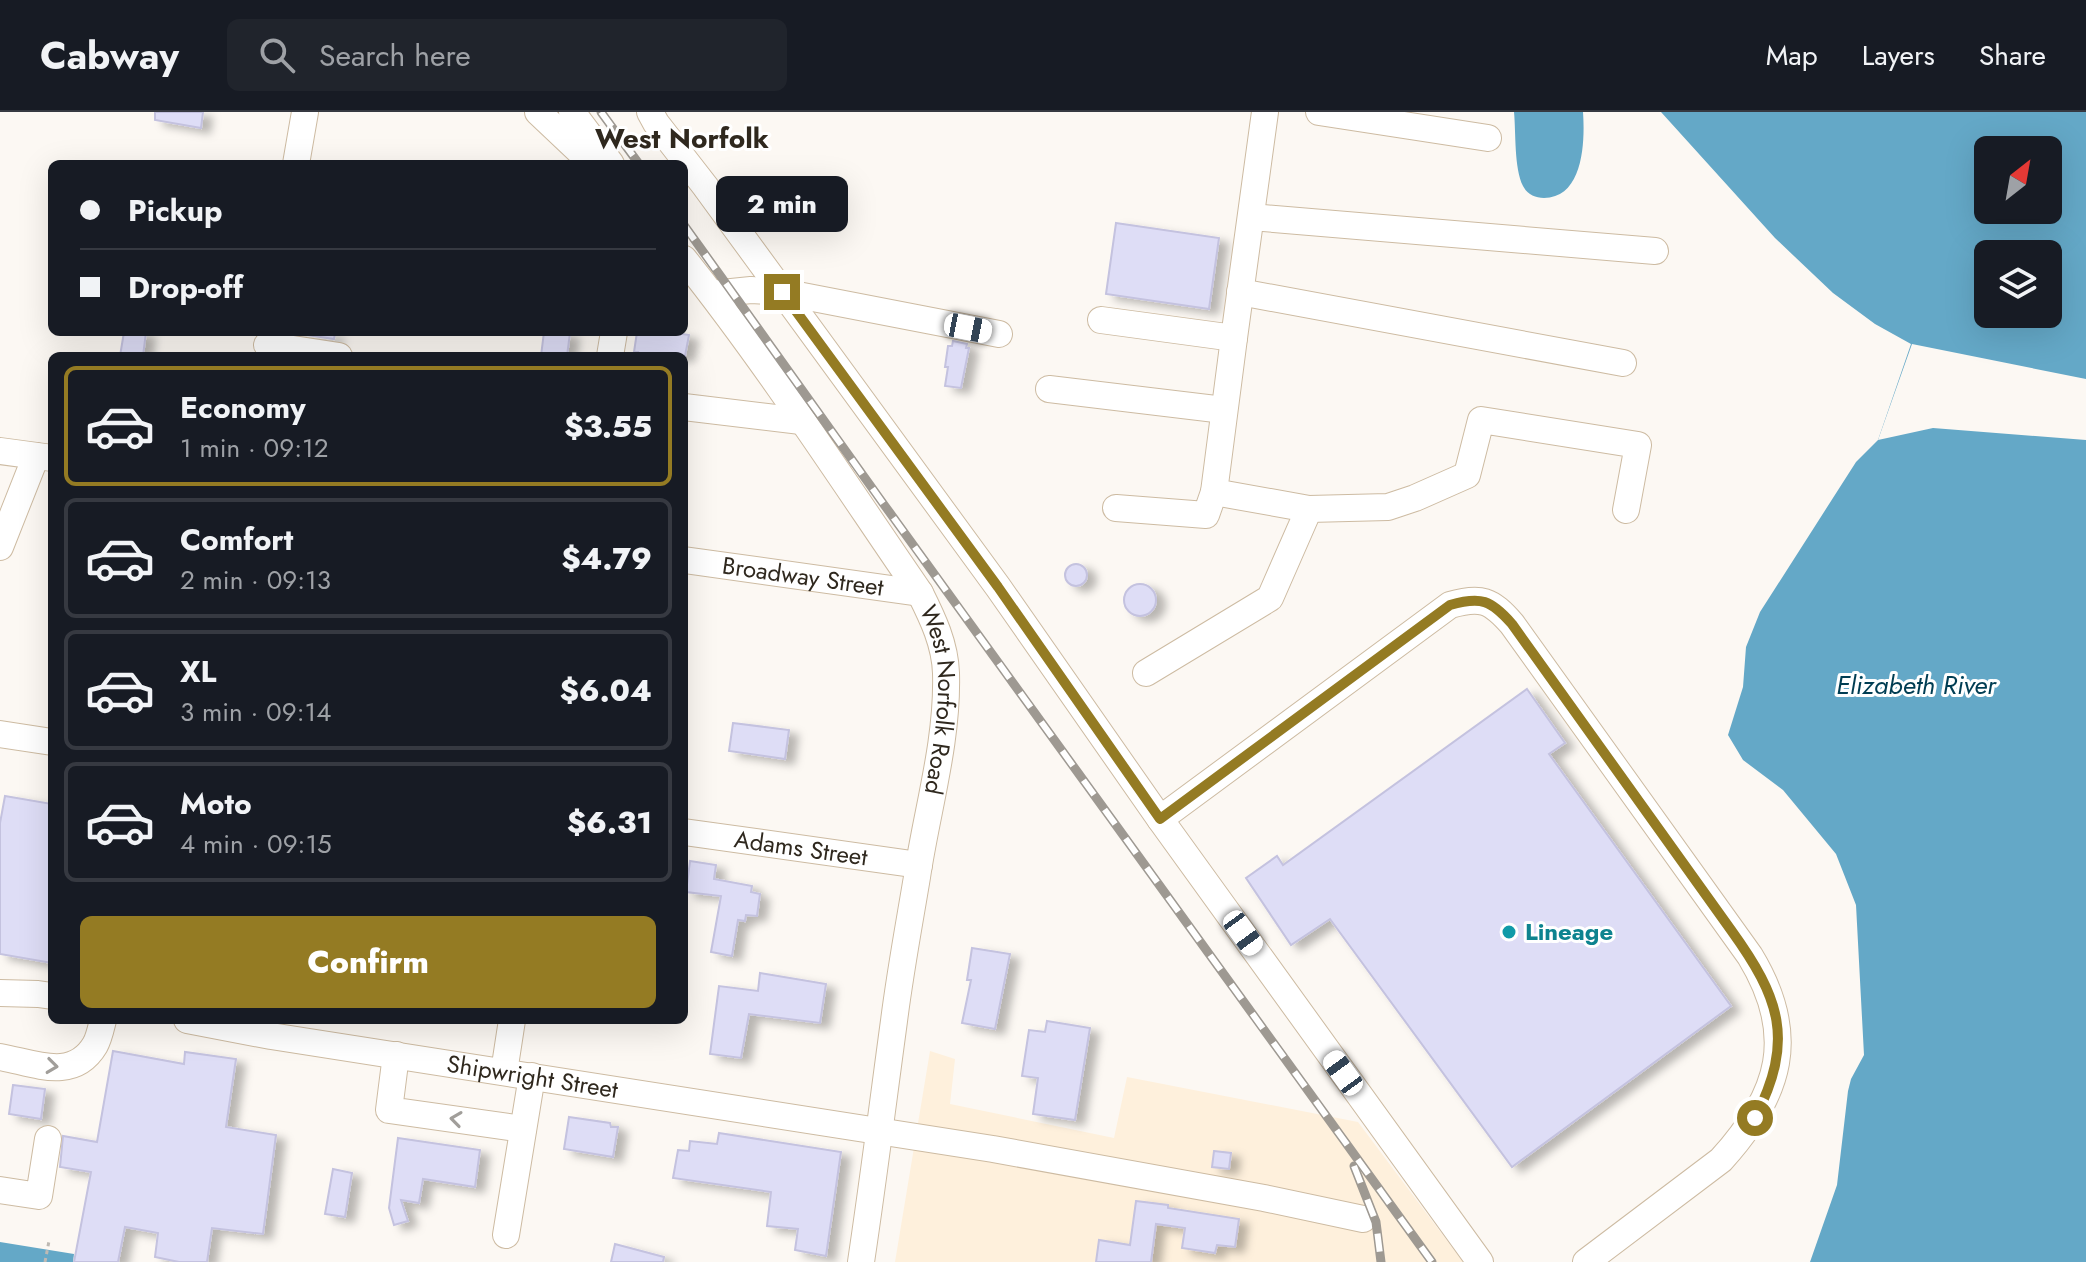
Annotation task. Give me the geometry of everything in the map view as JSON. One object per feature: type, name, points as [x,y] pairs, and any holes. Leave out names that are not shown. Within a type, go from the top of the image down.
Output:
[{"type":"street","points":[[297,160],[305,112]]},
{"type":"street","points":[[538,112],[589,160]]},
{"type":"street","points":[[572,112],[608,160]]},
{"type":"street","points":[[650,112],[685,160]]},
{"type":"street","points":[[1116,508],[1206,515],[1214,492],[1265,112]]},
{"type":"street","points":[[1319,112],[1488,138]]},
{"type":"street","points":[[688,164],[998,587],[1160,819],[1480,1262]]},
{"type":"street","points":[[1251,217],[1655,251]]},
{"type":"street","name":"West Norfolk Road","points":[[688,264],[920,593],[941,641],[946,670],[943,734],[894,1020],[861,1262]]},
{"type":"street","points":[[712,294],[751,290],[782,292],[999,334]]},
{"type":"street","points":[[1240,292],[1623,363]]},
{"type":"street","points":[[1101,320],[1234,338]]},
{"type":"street","points":[[267,344],[315,352]]},
{"type":"street","points":[[1049,389],[1224,410]]},
{"type":"street","points":[[688,407],[801,421]]},
{"type":"street","points":[[1214,492],[1309,509],[1388,507],[1467,475],[1481,420],[1638,445],[1626,510]]},
{"type":"street","points":[[0,451],[44,457],[6,528],[0,547]]},
{"type":"street","points":[[1146,673],[1270,598],[1309,509]]},
{"type":"street","name":"Broadway Street","points":[[688,561],[920,593]]},
{"type":"street","points":[[1160,819],[1450,605],[1466,600],[1483,600],[1499,609],[1750,956],[1770,995],[1776,1021],[1779,1044],[1775,1069],[1768,1092],[1740,1140],[1721,1160],[1586,1262]]},
{"type":"street","points":[[0,734],[48,741]]},
{"type":"street","name":"Adams Street","points":[[688,833],[919,865]]},
{"type":"street","points":[[0,993],[48,995]]},
{"type":"street","name":"Shipwright Street","points":[[208,1024],[993,1149],[1363,1219]]},
{"type":"street","points":[[504,1072],[511,1024]]},
{"type":"street","points":[[0,1057],[62,1069],[79,1063],[99,1032]]},
{"type":"street","points":[[396,1055],[389,1110],[523,1129]]},
{"type":"street","points":[[506,1235],[532,1076]]},
{"type":"street","points":[[0,1190],[39,1196],[48,1139]]},
{"type":"path","points":[[45,1262],[49,1241]]},
{"type":"shaded area","points":[[930,1051],[955,1059],[950,1104],[1114,1138],[1127,1077],[1358,1122],[1463,1262],[895,1262]]},
{"type":"water","points":[[1514,112],[1583,112],[1579,166],[1567,188],[1557,195],[1537,197],[1523,186],[1517,160]]},
{"type":"water","name":"Elizabeth River","points":[[1661,112],[2086,112],[2086,1262],[1810,1262],[1837,1185],[1848,1091],[1864,1055],[1856,905],[1836,854],[1783,790],[1743,760],[1728,735],[1743,687],[1746,647],[1760,612],[1856,462],[1878,440],[1911,344],[1875,324],[1833,293],[1775,238]]},
{"type":"water","points":[[0,1242],[74,1254],[73,1262],[0,1262]]},
{"type":"pier","points":[[1912,344],[2086,379],[2086,440],[1933,428],[1878,440]]},
{"type":"building","points":[[155,112],[203,112],[201,128],[155,120]]},
{"type":"building","points":[[1116,223],[1219,238],[1209,309],[1106,294]]},
{"type":"building","points":[[689,335],[686,352],[634,352],[636,336]]},
{"type":"building","points":[[123,336],[146,336],[144,352],[121,352]]},
{"type":"building","points":[[544,336],[570,336],[568,352],[542,352]]},
{"type":"building","points":[[953,341],[967,344],[966,348],[969,348],[961,388],[945,386],[948,346],[952,346]]},
{"type":"building","points":[[1072,564],[1080,564],[1087,575],[1080,586],[1072,586],[1065,579],[1065,571]]},
{"type":"building","points":[[1140,584],[1151,589],[1156,600],[1151,611],[1140,616],[1129,611],[1124,600],[1129,589]]},
{"type":"building","name":"Lineage","points":[[1527,689],[1565,743],[1549,754],[1731,1006],[1512,1167],[1330,919],[1291,945],[1246,878],[1277,856],[1283,865]]},
{"type":"building","points":[[733,723],[789,730],[785,759],[729,751]]},
{"type":"building","points":[[5,796],[48,803],[48,962],[0,954],[0,823]]},
{"type":"building","points":[[690,861],[716,865],[714,879],[752,886],[751,892],[760,894],[757,916],[746,915],[745,921],[738,920],[732,956],[711,952],[721,896],[688,892]]},
{"type":"building","points":[[972,948],[1010,954],[995,1029],[962,1023],[971,980],[967,980]]},
{"type":"building","points":[[760,973],[826,984],[820,1023],[749,1014],[741,1058],[710,1054],[719,986],[758,991]]},
{"type":"building","points":[[1047,1021],[1090,1028],[1075,1120],[1033,1114],[1038,1078],[1022,1076],[1029,1030],[1045,1032]]},
{"type":"building","points":[[113,1051],[184,1064],[185,1052],[236,1059],[226,1127],[276,1135],[263,1234],[212,1228],[207,1262],[179,1262],[155,1257],[158,1233],[125,1227],[118,1262],[74,1262],[91,1172],[60,1167],[63,1136],[97,1142]]},
{"type":"building","points":[[13,1085],[45,1089],[41,1119],[9,1114]]},
{"type":"building","points":[[569,1117],[618,1127],[613,1157],[564,1149]]},
{"type":"building","points":[[719,1133],[841,1152],[826,1256],[795,1250],[798,1229],[767,1226],[771,1192],[673,1178],[678,1150],[689,1151],[690,1141],[717,1144]]},
{"type":"building","points":[[398,1138],[480,1150],[475,1187],[423,1179],[419,1203],[401,1200],[408,1221],[394,1225],[389,1208]]},
{"type":"building","points":[[1214,1151],[1231,1153],[1229,1169],[1212,1167]]},
{"type":"building","points":[[333,1169],[352,1173],[345,1217],[325,1214]]},
{"type":"building","points":[[1136,1201],[1239,1219],[1235,1247],[1217,1245],[1215,1253],[1182,1248],[1185,1228],[1156,1224],[1151,1262],[1096,1262],[1099,1240],[1130,1245]]},
{"type":"building","points":[[615,1244],[664,1257],[663,1262],[611,1262]]},
{"type":"railway","points":[[601,112],[636,160]]},
{"type":"railway","points":[[688,231],[1432,1262]]},
{"type":"railway","points":[[1354,1166],[1376,1222],[1381,1262]]},
{"type":"place","name":"Lineage","points":[[1509,932]]},
{"type":"district","name":"West Norfolk","points":[[682,138]]},
{"type":"route","points":[[782,292],[998,587],[1160,819],[1450,605],[1466,600],[1483,600],[1499,609],[1761,975],[1770,995],[1779,1044],[1768,1092],[1755,1118]]}]
